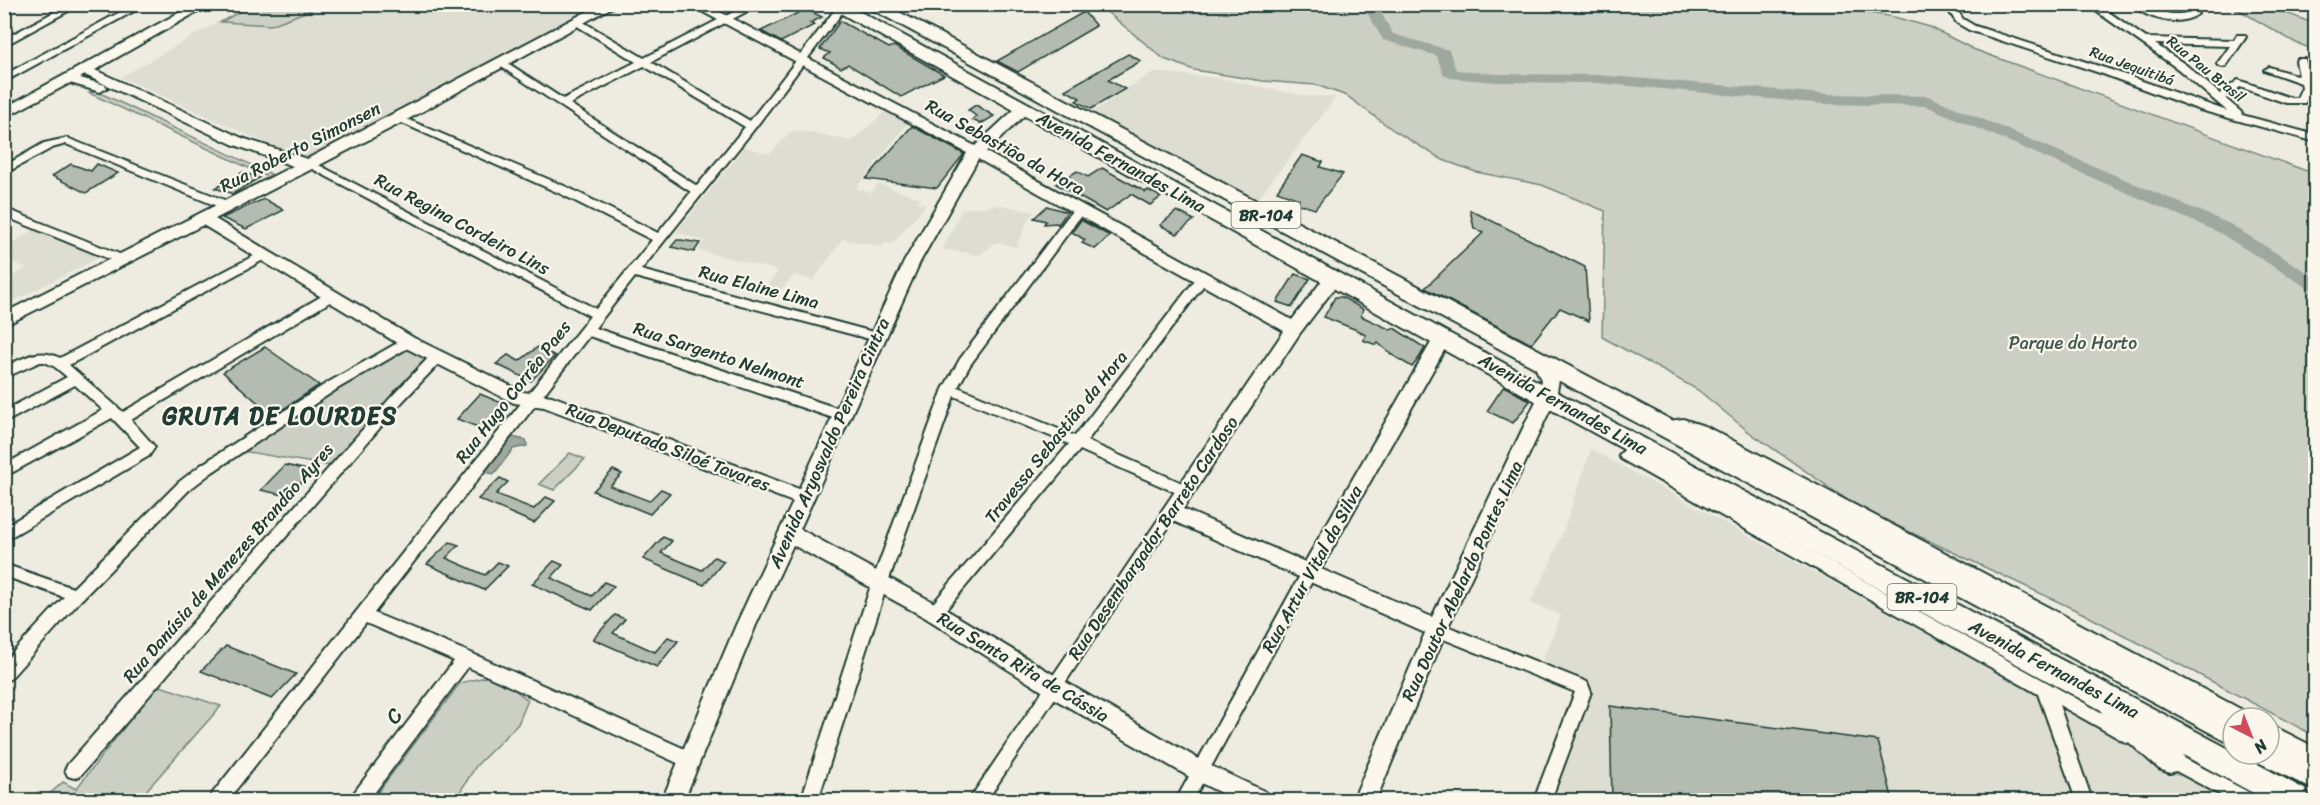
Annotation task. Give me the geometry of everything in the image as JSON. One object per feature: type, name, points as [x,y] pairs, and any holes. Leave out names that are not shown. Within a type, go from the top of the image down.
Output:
[{"type":"highway","name":"Avenida Fernandes Lima","points":[[870,4],[2221,726]]},
{"type":"highway","name":"Avenida Fernandes Lima","points":[[836,7],[1442,338],[1547,397],[1632,450],[1789,525],[2295,801]]},
{"type":"highway","points":[[1632,450],[1661,427]]},
{"type":"highway","points":[[1746,524],[1789,525]]},
{"type":"highway","points":[[2040,610],[2148,686]]},
{"type":"highway","points":[[2090,688],[2143,738],[2170,759]]},
{"type":"highway","points":[[2281,758],[2316,777]]},
{"type":"street","points":[[4,43],[77,4]]},
{"type":"street","points":[[4,79],[143,4]]},
{"type":"street","points":[[4,114],[205,4]]},
{"type":"street","name":"Rua Roberto Simonsen","points":[[4,320],[398,119],[612,4]]},
{"type":"street","name":"Rua Sebastião da Hora","points":[[694,4],[800,62],[976,152],[1294,329]]},
{"type":"street","points":[[564,103],[757,4]]},
{"type":"street","name":"Rua Jequitibá","points":[[1948,4],[1960,21],[1972,28],[2107,72],[2183,101],[2316,139]]},
{"type":"street","name":"Rua Pau Brasil","points":[[2090,4],[2182,67],[2242,118]]},
{"type":"street","points":[[2135,4],[2150,14],[2170,18],[2193,14],[2185,7]]},
{"type":"street","name":"Rua Hugo Corrêa Paes","points":[[218,801],[586,330],[751,126],[800,62],[836,7]]},
{"type":"street","points":[[577,22],[751,126]]},
{"type":"street","points":[[2145,40],[2202,42],[2240,39],[2222,64]]},
{"type":"street","points":[[2202,42],[2213,50],[2229,54]]},
{"type":"street","points":[[2219,100],[2238,83],[2299,102],[2305,94],[2307,82],[2301,61]]},
{"type":"street","points":[[502,64],[697,191]]},
{"type":"street","points":[[85,70],[237,141],[298,163],[309,164]]},
{"type":"street","points":[[2269,70],[2307,82]]},
{"type":"street","points":[[70,79],[125,98],[267,164],[280,179]]},
{"type":"street","name":"Avenida Aryosvaldo Pereira Cintra","points":[[673,801],[746,624],[912,262],[938,220],[970,159],[1023,109]]},
{"type":"street","points":[[398,119],[565,191],[660,238]]},
{"type":"street","points":[[4,171],[48,145],[67,141],[228,206]]},
{"type":"street","name":"Rua Regina Cordeiro Lins","points":[[309,164],[598,315]]},
{"type":"street","points":[[809,801],[880,582],[950,389],[965,362],[1079,210]]},
{"type":"street","points":[[4,212],[123,260]]},
{"type":"street","name":"Rua Deputado Siloé Tavares","points":[[204,219],[408,342],[520,398],[546,401],[803,498]]},
{"type":"street","points":[[60,364],[263,255]]},
{"type":"street","name":"Rua Elaine Lima","points":[[632,272],[877,337]]},
{"type":"street","name":"Rua Desembargador Barreto Cardoso","points":[[977,801],[1184,490],[1294,329],[1333,278]]},
{"type":"street","name":"Travessa Sebastião da Hora","points":[[934,613],[1077,444],[1202,279]]},
{"type":"street","points":[[4,472],[117,415],[331,296]]},
{"type":"street","name":"Rua Sargento Nelmont","points":[[586,330],[841,415]]},
{"type":"street","name":"Rua Artur Vital da Silva","points":[[1184,801],[1308,574],[1442,338]]},
{"type":"street","points":[[4,674],[158,510],[206,469],[332,386],[408,342]]},
{"type":"street","points":[[4,373],[31,360],[44,357],[60,364],[117,415],[147,447],[144,452],[4,535]]},
{"type":"street","name":"Rua Danúsia de Menezes Brandão Ayres","points":[[74,770],[398,398],[437,357]]},
{"type":"street","name":"Rua Doutor Abelardo Pontes Lima","points":[[1365,801],[1437,629],[1547,397],[1550,380],[1542,362]]},
{"type":"street","points":[[4,418],[76,378]]},
{"type":"street","points":[[950,389],[1002,409],[1184,490]]},
{"type":"street","name":"Avenida Fernandes Lima","points":[[1661,427],[1683,424],[1702,431],[2221,707]]},
{"type":"street","name":"Avenida Fernandes Lima","points":[[1632,450],[1746,524],[2246,801]]},
{"type":"street","points":[[1171,512],[1437,629],[1578,685],[1583,693],[1543,801]]},
{"type":"street","name":"Rua Santa Rita de Cássia","points":[[789,532],[934,613],[1053,687],[1258,801]]},
{"type":"street","points":[[6,570],[76,596]]},
{"type":"street","points":[[362,615],[465,658],[690,760]]},
{"type":"street","name":"C","points":[[359,801],[465,658]]},
{"type":"street","points":[[2045,690],[2084,801]]},
{"type":"street","points":[[2281,738],[2316,757]]},
{"type":"shaded area","points":[[248,5],[604,5],[313,159],[270,145],[121,77]]},
{"type":"shaded area","points":[[1153,72],[1219,78],[1305,96],[1336,97],[1257,200],[1091,113]]},
{"type":"shaded area","points":[[889,108],[907,124],[856,188],[871,193],[878,184],[921,198],[917,202],[926,205],[892,244],[885,243],[881,247],[843,239],[813,280],[794,275],[773,298],[760,294],[779,271],[699,250],[704,241],[676,232],[745,147],[770,154],[789,133],[795,130],[852,141]]},
{"type":"shaded area","points":[[1001,205],[1035,212],[1030,216],[1016,247],[997,242],[979,255],[943,249],[962,209]]},
{"type":"shaded area","points":[[38,228],[102,256],[10,303],[5,301],[4,281],[26,268],[5,259],[5,247]]},
{"type":"shaded area","points":[[511,437],[526,440],[527,446],[513,449],[494,474],[484,472]]},
{"type":"shaded area","points":[[1591,449],[2227,800],[1555,800],[1583,713],[1584,687],[1578,678],[1542,661],[1561,615],[1530,603],[1549,566],[1565,526]]},
{"type":"green space","points":[[253,4],[324,5],[271,25],[221,22]]},
{"type":"green space","name":"Parque do Horto","points":[[1102,5],[1821,5],[1894,17],[1930,27],[1973,49],[2315,174],[2315,736],[2281,718],[2281,706],[2258,706],[2082,613],[1859,508],[1749,432],[1698,390],[1602,337],[1605,211],[1542,185],[1476,172],[1443,160],[1393,130],[1347,96],[1316,85],[1263,81],[1194,70],[1164,59],[1107,12]]},
{"type":"green space","points":[[2230,5],[2265,5],[2315,24],[2315,50],[2296,43]]},
{"type":"green space","points":[[96,91],[271,174],[268,177],[89,93]]},
{"type":"green space","points":[[411,340],[432,354],[330,466],[242,451]]},
{"type":"green space","points":[[570,453],[585,459],[554,490],[539,484]]},
{"type":"green space","points":[[494,675],[528,700],[518,724],[476,766],[455,800],[372,800],[460,683]]},
{"type":"green space","points":[[157,685],[221,706],[138,800],[43,800],[63,782],[76,789]]},
{"type":"building","points":[[806,9],[822,17],[810,23],[814,25],[781,42],[761,31]]},
{"type":"building","points":[[1084,12],[1096,26],[1018,72],[997,61]]},
{"type":"building","points":[[840,21],[889,48],[894,46],[944,75],[901,97],[848,64],[841,68],[824,58],[830,53],[820,49]]},
{"type":"building","points":[[1128,54],[1141,61],[1108,80],[1125,89],[1091,109],[1076,101],[1080,98],[1065,90]]},
{"type":"building","points":[[976,105],[994,116],[981,124],[972,120],[976,116],[968,110]]},
{"type":"building","points":[[912,126],[964,154],[937,188],[866,179]]},
{"type":"building","points":[[1302,155],[1323,162],[1320,167],[1343,174],[1315,209],[1295,203],[1299,199],[1277,191]]},
{"type":"building","points":[[71,164],[91,171],[97,164],[118,173],[86,193],[52,176]]},
{"type":"building","points":[[1102,168],[1146,192],[1148,190],[1161,197],[1150,205],[1131,194],[1106,212],[1056,184],[1077,171],[1088,177]]},
{"type":"building","points":[[243,172],[259,178],[233,194],[215,188]]},
{"type":"building","points":[[264,199],[284,210],[246,229],[222,218]]},
{"type":"building","points":[[1047,206],[1067,212],[1058,225],[1057,223],[1044,224],[1046,221],[1034,218]]},
{"type":"building","points":[[1470,210],[1585,267],[1589,321],[1560,308],[1531,344],[1425,288],[1483,233],[1474,228]]},
{"type":"building","points":[[1177,211],[1194,220],[1177,234],[1160,225]]},
{"type":"building","points":[[1081,220],[1110,236],[1095,249],[1082,243],[1085,240],[1072,232]]},
{"type":"building","points":[[677,240],[700,243],[694,252],[671,247]]},
{"type":"building","points":[[1295,274],[1310,279],[1292,307],[1277,302]]},
{"type":"building","points":[[1335,297],[1342,297],[1363,309],[1361,316],[1391,330],[1394,328],[1425,348],[1412,367],[1378,343],[1376,345],[1363,340],[1366,335],[1362,332],[1324,317]]},
{"type":"building","points":[[265,347],[319,385],[273,416],[223,372]]},
{"type":"building","points":[[538,347],[555,356],[531,381],[496,364],[508,355],[519,361]]},
{"type":"building","points":[[1504,386],[1530,401],[1513,423],[1487,411]]},
{"type":"building","points":[[480,394],[509,406],[488,431],[457,419]]},
{"type":"building","points":[[285,465],[312,471],[288,496],[261,490]]},
{"type":"building","points":[[613,470],[622,474],[610,486],[649,501],[661,489],[670,493],[650,514],[593,491]]},
{"type":"building","points":[[500,478],[508,482],[496,494],[534,509],[546,497],[555,501],[534,523],[478,499]]},
{"type":"building","points":[[663,537],[672,541],[661,553],[702,570],[714,557],[724,561],[704,585],[643,559]]},
{"type":"building","points":[[450,542],[459,545],[446,558],[485,575],[498,562],[508,566],[484,590],[427,564]]},
{"type":"building","points":[[554,561],[563,565],[551,578],[592,596],[604,582],[614,586],[592,610],[532,584]]},
{"type":"building","points":[[615,615],[625,619],[613,633],[655,652],[668,637],[678,641],[657,667],[593,639]]},
{"type":"building","points":[[226,646],[296,674],[272,699],[201,671]]},
{"type":"building","points":[[1610,706],[1878,741],[1893,801],[1612,801]]},
{"type":"waterway","points":[[1369,4],[1388,37],[1444,53],[1450,74],[1496,78],[1598,79],[1825,99],[1928,101],[2224,228],[2316,287]]},
{"type":"district","name":"GRUTA DE LOURDES","points":[[280,416]]}]
